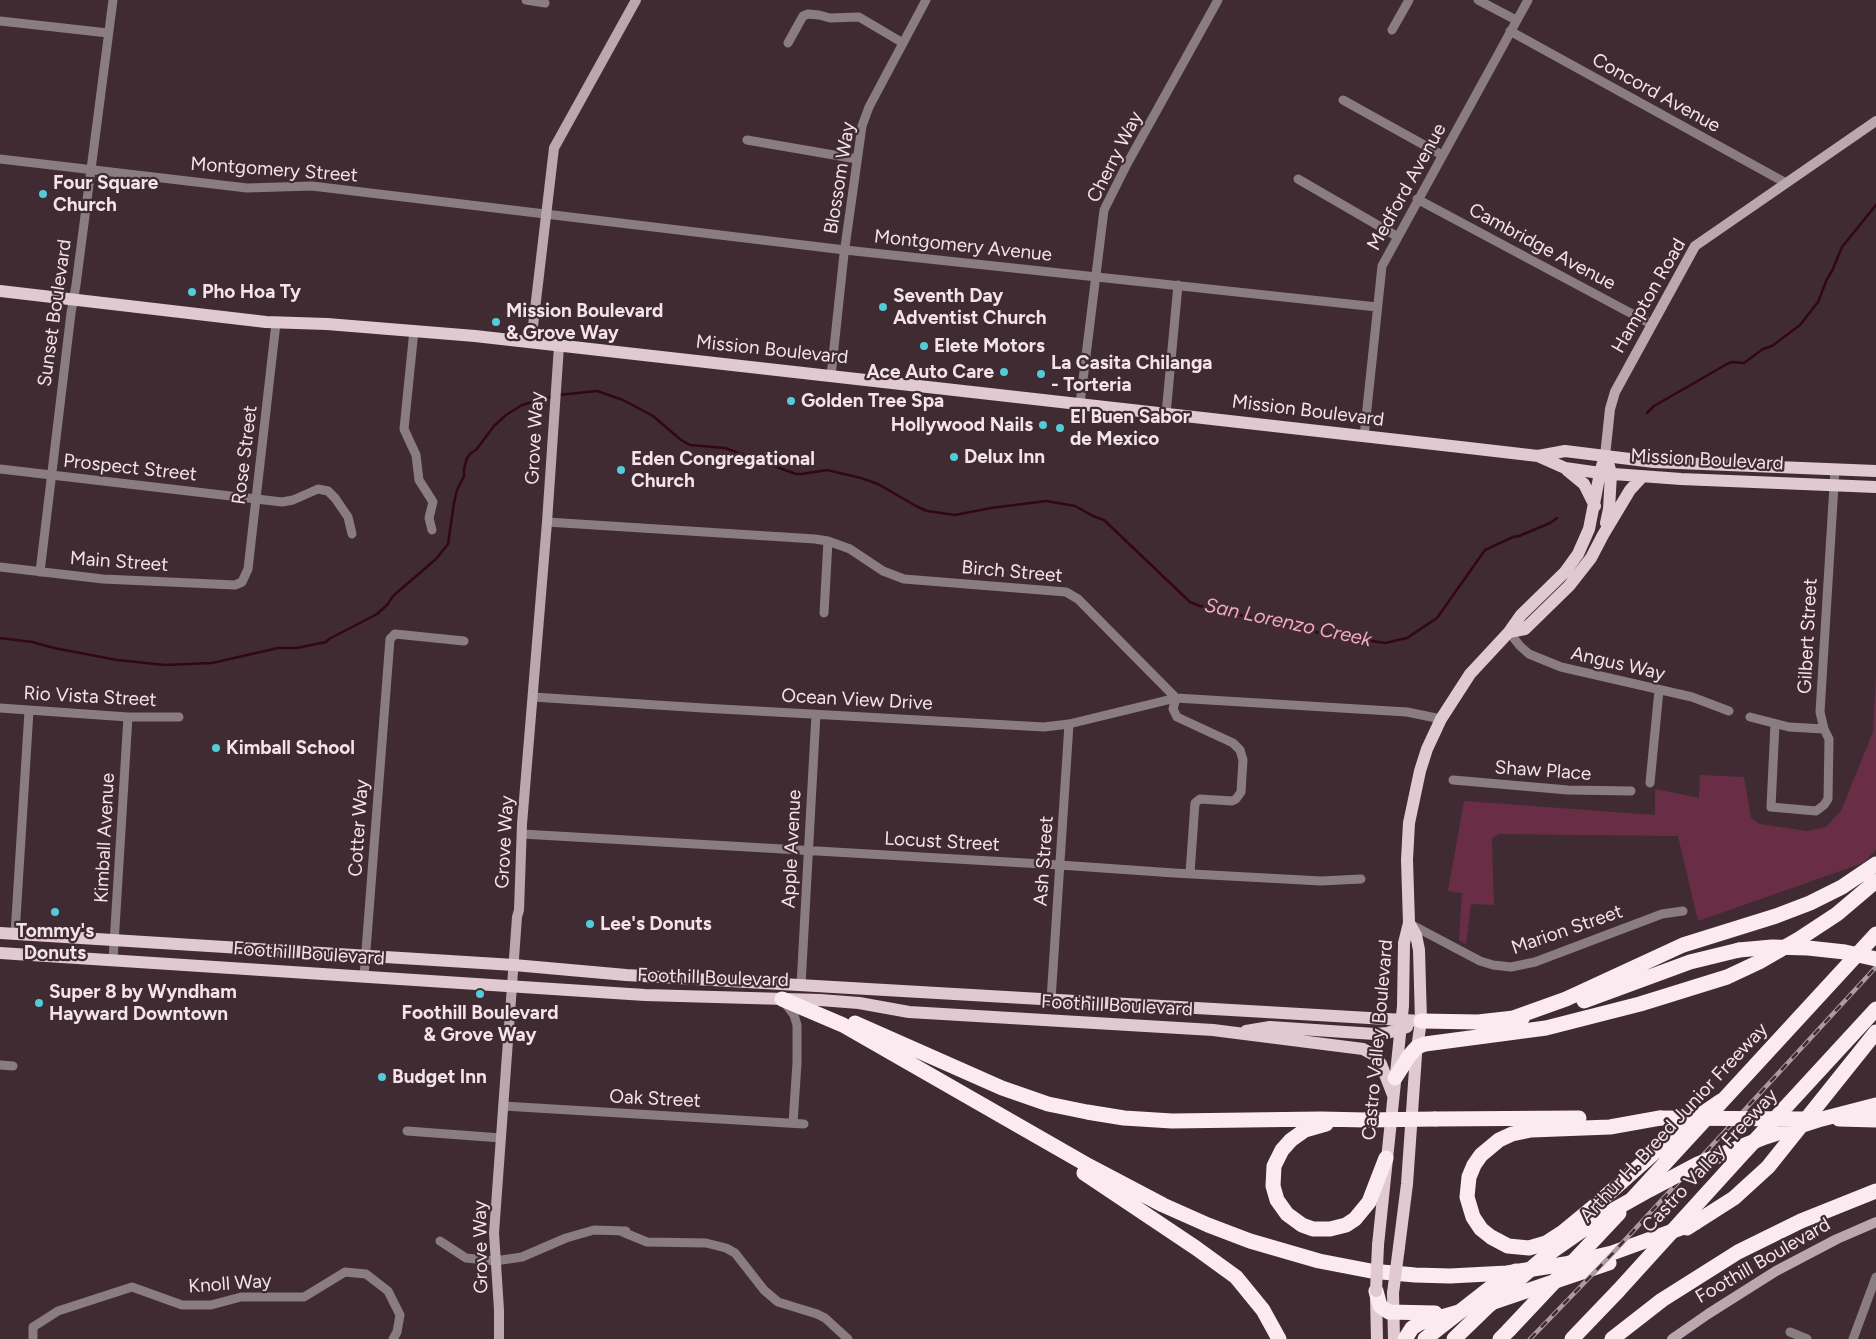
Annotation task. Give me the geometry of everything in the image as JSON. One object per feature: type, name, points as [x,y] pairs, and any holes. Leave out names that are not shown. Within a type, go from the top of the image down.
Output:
[{"type":"highway","points":[[1513,1018],[1566,999],[1682,945],[1785,913],[1810,903],[1842,887],[1876,864]]},
{"type":"highway","points":[[1395,1078],[1405,1061],[1417,1047],[1537,1030],[1704,986],[1736,974],[1799,939],[1836,914],[1876,882]]},
{"type":"highway","name":"Arthur H. Breed Junior Freeway","points":[[1505,1334],[1876,934]]},
{"type":"highway","points":[[1421,1022],[1461,1023],[1544,1014],[1699,959],[1739,950],[1772,947],[1808,948],[1845,952],[1876,959]]},
{"type":"highway","points":[[1501,1034],[1598,1004],[1648,984],[1664,971]]},
{"type":"highway","points":[[782,1000],[835,1021],[1096,1170],[1177,1212],[1259,1244],[1336,1265],[1392,1273],[1433,1276],[1477,1275],[1518,1271],[1612,1253],[1695,1223]]},
{"type":"highway","points":[[782,1000],[834,1013],[1002,1088],[1048,1104],[1124,1118],[1167,1121],[1660,1118],[1876,1120]]},
{"type":"highway","name":"Castro Valley Freeway","points":[[1572,1339],[1876,1009]]},
{"type":"highway","points":[[1405,1339],[1412,1328],[1420,1323],[1480,1307],[1628,1256],[1666,1239],[1734,1198],[1768,1167],[1876,1032]]},
{"type":"highway","points":[[944,1083],[1032,1139],[1223,1267],[1250,1293],[1267,1316],[1279,1339]]},
{"type":"highway","points":[[1660,1118],[1610,1127],[1531,1130],[1512,1134],[1499,1140],[1481,1155],[1469,1176],[1468,1197],[1473,1217],[1491,1237],[1508,1246],[1529,1248],[1546,1243],[1584,1215],[1683,1127],[1721,1101]]},
{"type":"highway","points":[[1454,1339],[1487,1307],[1548,1254],[1601,1217],[1666,1180],[1748,1143],[1800,1125],[1876,1105]]},
{"type":"highway","points":[[1366,1120],[1321,1125],[1305,1130],[1291,1140],[1282,1150],[1274,1166],[1273,1186],[1277,1200],[1287,1214],[1302,1225],[1319,1230],[1341,1227],[1355,1219],[1366,1206],[1386,1158]]},
{"type":"highway","points":[[1612,1339],[1691,1280],[1753,1244],[1814,1215],[1876,1191]]},
{"type":"highway","points":[[1425,1339],[1505,1277],[1548,1254]]},
{"type":"highway","points":[[1376,1291],[1383,1310],[1394,1313],[1444,1312],[1480,1307]]},
{"type":"highway","points":[[1618,1339],[1634,1321]]},
{"type":"main road","points":[[531,343],[545,214],[556,144],[636,0]]},
{"type":"main road","name":"Hampton Road","points":[[1605,456],[1610,409],[1615,392],[1695,246],[1876,121]]},
{"type":"main road","name":"Mission Boulevard","points":[[0,291],[276,323],[327,324],[414,330],[1538,456],[1566,451],[1627,460],[1876,471]]},
{"type":"main road","name":"Grove Way","points":[[499,1339],[500,1310],[494,1233],[559,346]]},
{"type":"main road","name":"Mission Boulevard","points":[[1538,456],[1565,468],[1606,474],[1876,487]]},
{"type":"main road","points":[[1603,535],[1609,509],[1605,456]]},
{"type":"main road","points":[[1565,468],[1584,484],[1595,506]]},
{"type":"main road","points":[[1409,923],[1407,860],[1410,813],[1427,749],[1441,719],[1470,674],[1509,632],[1521,615],[1565,572],[1574,560],[1589,529],[1606,474]]},
{"type":"main road","points":[[1509,632],[1525,629],[1568,586],[1591,558],[1630,490],[1642,477]]},
{"type":"main road","name":"Castro Valley Boulevard","points":[[1394,1339],[1393,1293],[1407,1184],[1417,1047],[1421,1022],[1419,950],[1416,935],[1409,923]]},
{"type":"main road","name":"Castro Valley Boulevard","points":[[1377,1339],[1376,1291],[1378,1245],[1401,1025],[1404,943],[1409,923]]},
{"type":"main road","name":"Foothill Boulevard","points":[[0,933],[514,965],[626,975],[1051,1000],[1401,1025]]},
{"type":"main road","name":"Foothill Boulevard","points":[[0,954],[512,985],[645,995],[844,1001],[909,1012],[1239,1033],[1270,1027],[1375,1034],[1401,1025]]},
{"type":"main road","points":[[1401,1025],[1421,1022]]},
{"type":"main road","points":[[1239,1033],[1349,1046],[1367,1050],[1383,1068],[1393,1095]]},
{"type":"main road","name":"Foothill Boulevard","points":[[1672,1339],[1776,1271],[1837,1239],[1876,1222]]},
{"type":"street","name":"Sunset Boulevard","points":[[40,572],[73,300],[113,0]]},
{"type":"street","points":[[526,0],[545,3]]},
{"type":"street","name":"Blossom Way","points":[[831,376],[859,136],[868,109],[926,0]]},
{"type":"street","name":"Cherry Way","points":[[1080,404],[1100,231],[1107,202],[1218,0]]},
{"type":"street","points":[[1392,30],[1409,0]]},
{"type":"street","points":[[1478,0],[1516,20]]},
{"type":"street","name":"Medford Avenue","points":[[1364,436],[1382,266],[1528,0]]},
{"type":"street","points":[[788,43],[803,16],[808,14],[830,18],[859,17],[903,43]]},
{"type":"street","points":[[0,21],[108,34]]},
{"type":"street","name":"Concord Avenue","points":[[1510,31],[1786,183]]},
{"type":"street","points":[[1343,100],[1442,155]]},
{"type":"street","points":[[747,140],[857,159]]},
{"type":"street","name":"Montgomery Street","points":[[0,159],[246,188],[312,186],[545,214]]},
{"type":"street","points":[[1298,179],[1398,237]]},
{"type":"street","name":"Cambridge Avenue","points":[[1417,200],[1651,324]]},
{"type":"street","name":"Montgomery Avenue","points":[[545,214],[845,250],[1377,307]]},
{"type":"street","points":[[1166,414],[1178,285]]},
{"type":"street","name":"Rose Street","points":[[235,584],[242,582],[247,574],[276,323]]},
{"type":"street","points":[[414,330],[404,429],[416,455],[419,480],[433,502],[429,518],[432,530]]},
{"type":"street","name":"Prospect Street","points":[[0,469],[282,502],[293,500],[318,490],[328,491],[348,517],[352,534]]},
{"type":"street","name":"Gilbert Street","points":[[1774,724],[1771,807],[1816,811],[1824,805],[1828,798],[1830,748],[1820,712],[1835,469]]},
{"type":"street","name":"Birch Street","points":[[547,522],[828,541],[850,549],[883,571],[904,579],[1059,590],[1072,594],[1176,698]]},
{"type":"street","points":[[824,613],[828,541]]},
{"type":"street","name":"Main Street","points":[[0,567],[103,579],[235,584]]},
{"type":"street","name":"Angus Way","points":[[1509,632],[1520,646],[1538,659],[1565,669],[1692,697],[1729,711]]},
{"type":"street","name":"Cotter Way","points":[[364,976],[390,639],[395,634],[464,641]]},
{"type":"street","points":[[1650,782],[1652,778],[1659,690]]},
{"type":"street","name":"Ocean View Drive","points":[[533,697],[1044,726],[1069,724],[1176,698]]},
{"type":"street","points":[[1190,873],[1195,803],[1200,800],[1232,801],[1236,799],[1241,792],[1244,760],[1240,750],[1233,743],[1178,717],[1173,709],[1176,698],[1407,712],[1441,719]]},
{"type":"street","name":"Rio Vista Street","points":[[0,708],[128,717],[179,717]]},
{"type":"street","points":[[15,934],[29,711]]},
{"type":"street","name":"Apple Avenue","points":[[800,985],[816,714]]},
{"type":"street","name":"Kimball Avenue","points":[[114,960],[128,717]]},
{"type":"street","points":[[1750,717],[1789,727],[1824,729]]},
{"type":"street","name":"Ash Street","points":[[1051,1000],[1069,724]]},
{"type":"street","name":"Shaw Place","points":[[1453,780],[1568,790],[1631,791]]},
{"type":"street","name":"Locust Street","points":[[522,834],[1321,881],[1361,878]]},
{"type":"street","name":"Marion Street","points":[[1409,923],[1436,936],[1473,958],[1493,965],[1511,967],[1535,962],[1662,914],[1683,911]]},
{"type":"street","points":[[782,1000],[792,1011],[796,1025],[797,1063],[793,1123]]},
{"type":"street","points":[[0,1065],[13,1066]]},
{"type":"street","name":"Oak Street","points":[[503,1106],[804,1124]]},
{"type":"street","points":[[407,1132],[501,1138]]},
{"type":"street","points":[[440,1241],[466,1258],[495,1260],[522,1257],[566,1238],[599,1230],[620,1231],[647,1242],[706,1243],[726,1248],[735,1253],[760,1285],[778,1302],[825,1318],[848,1339]]},
{"type":"street","name":"Knoll Way","points":[[33,1339],[34,1327],[58,1311],[132,1287],[182,1304],[211,1305],[242,1297],[304,1297],[345,1272],[366,1274],[388,1291],[400,1315],[393,1339]]},
{"type":"street","points":[[1853,1339],[1876,1277]]},
{"type":"street","points":[[1790,1332],[1807,1339]]},
{"type":"shaded area","points":[[1876,674],[1876,850],[1863,863],[1698,921],[1678,836],[1499,834],[1492,838],[1494,905],[1471,904],[1466,944],[1459,940],[1462,893],[1448,891],[1464,801],[1655,815],[1655,789],[1699,798],[1700,775],[1744,777],[1751,818],[1759,824],[1807,831],[1826,827],[1841,811],[1873,732]]},
{"type":"waterway","name":"San Lorenzo Creek","points":[[1647,413],[1654,406],[1727,364],[1732,362],[1744,363],[1763,349],[1772,346],[1800,325],[1818,302],[1842,247],[1876,205]]},
{"type":"waterway","name":"San Lorenzo Creek","points":[[559,395],[597,391],[623,400],[653,416],[681,440],[690,445],[725,448],[796,474],[827,470],[861,478],[878,484],[927,511],[955,515],[1046,501],[1075,506],[1104,520],[1190,602],[1200,606],[1309,631],[1385,643],[1407,638],[1437,618],[1485,550],[1550,523],[1557,518]]},
{"type":"waterway","name":"San Lorenzo Creek","points":[[0,638],[32,642],[117,660],[165,665],[212,663],[278,648],[297,648],[326,642],[377,614],[393,596],[436,559],[448,544],[454,503],[457,490],[464,476],[467,458],[506,415],[522,405],[554,396]]},
{"type":"railway","points":[[1530,1339],[1613,1253],[1876,967]]},
{"type":"place","name":"Four Square Church","points":[[43,194]]},
{"type":"place","name":"Pho Hoa Ty","points":[[192,292]]},
{"type":"place","name":"Seventh Day Adventist Church","points":[[883,307]]},
{"type":"place","name":"Mission Boulevard & Grove Way","points":[[496,322]]},
{"type":"place","name":"Elete Motors","points":[[924,346]]},
{"type":"place","name":"Ace Auto Care","points":[[1004,372]]},
{"type":"place","name":"La Casita Chilanga - Torteria","points":[[1041,374]]},
{"type":"place","name":"Golden Tree Spa","points":[[791,401]]},
{"type":"place","name":"Hollywood Nails","points":[[1043,425]]},
{"type":"place","name":"El Buen Sabor de Mexico","points":[[1060,428]]},
{"type":"place","name":"Delux Inn","points":[[954,457]]},
{"type":"place","name":"Eden Congregational Church","points":[[621,470]]},
{"type":"place","name":"Kimball School","points":[[216,748]]},
{"type":"place","name":"Tommy's Donuts","points":[[55,912]]},
{"type":"place","name":"Lee's Donuts","points":[[590,924]]},
{"type":"place","name":"Foothill Boulevard & Grove Way","points":[[480,994]]},
{"type":"place","name":"Super 8 by Wyndham Hayward Downtown","points":[[39,1003]]},
{"type":"place","name":"Budget Inn","points":[[382,1077]]}]
